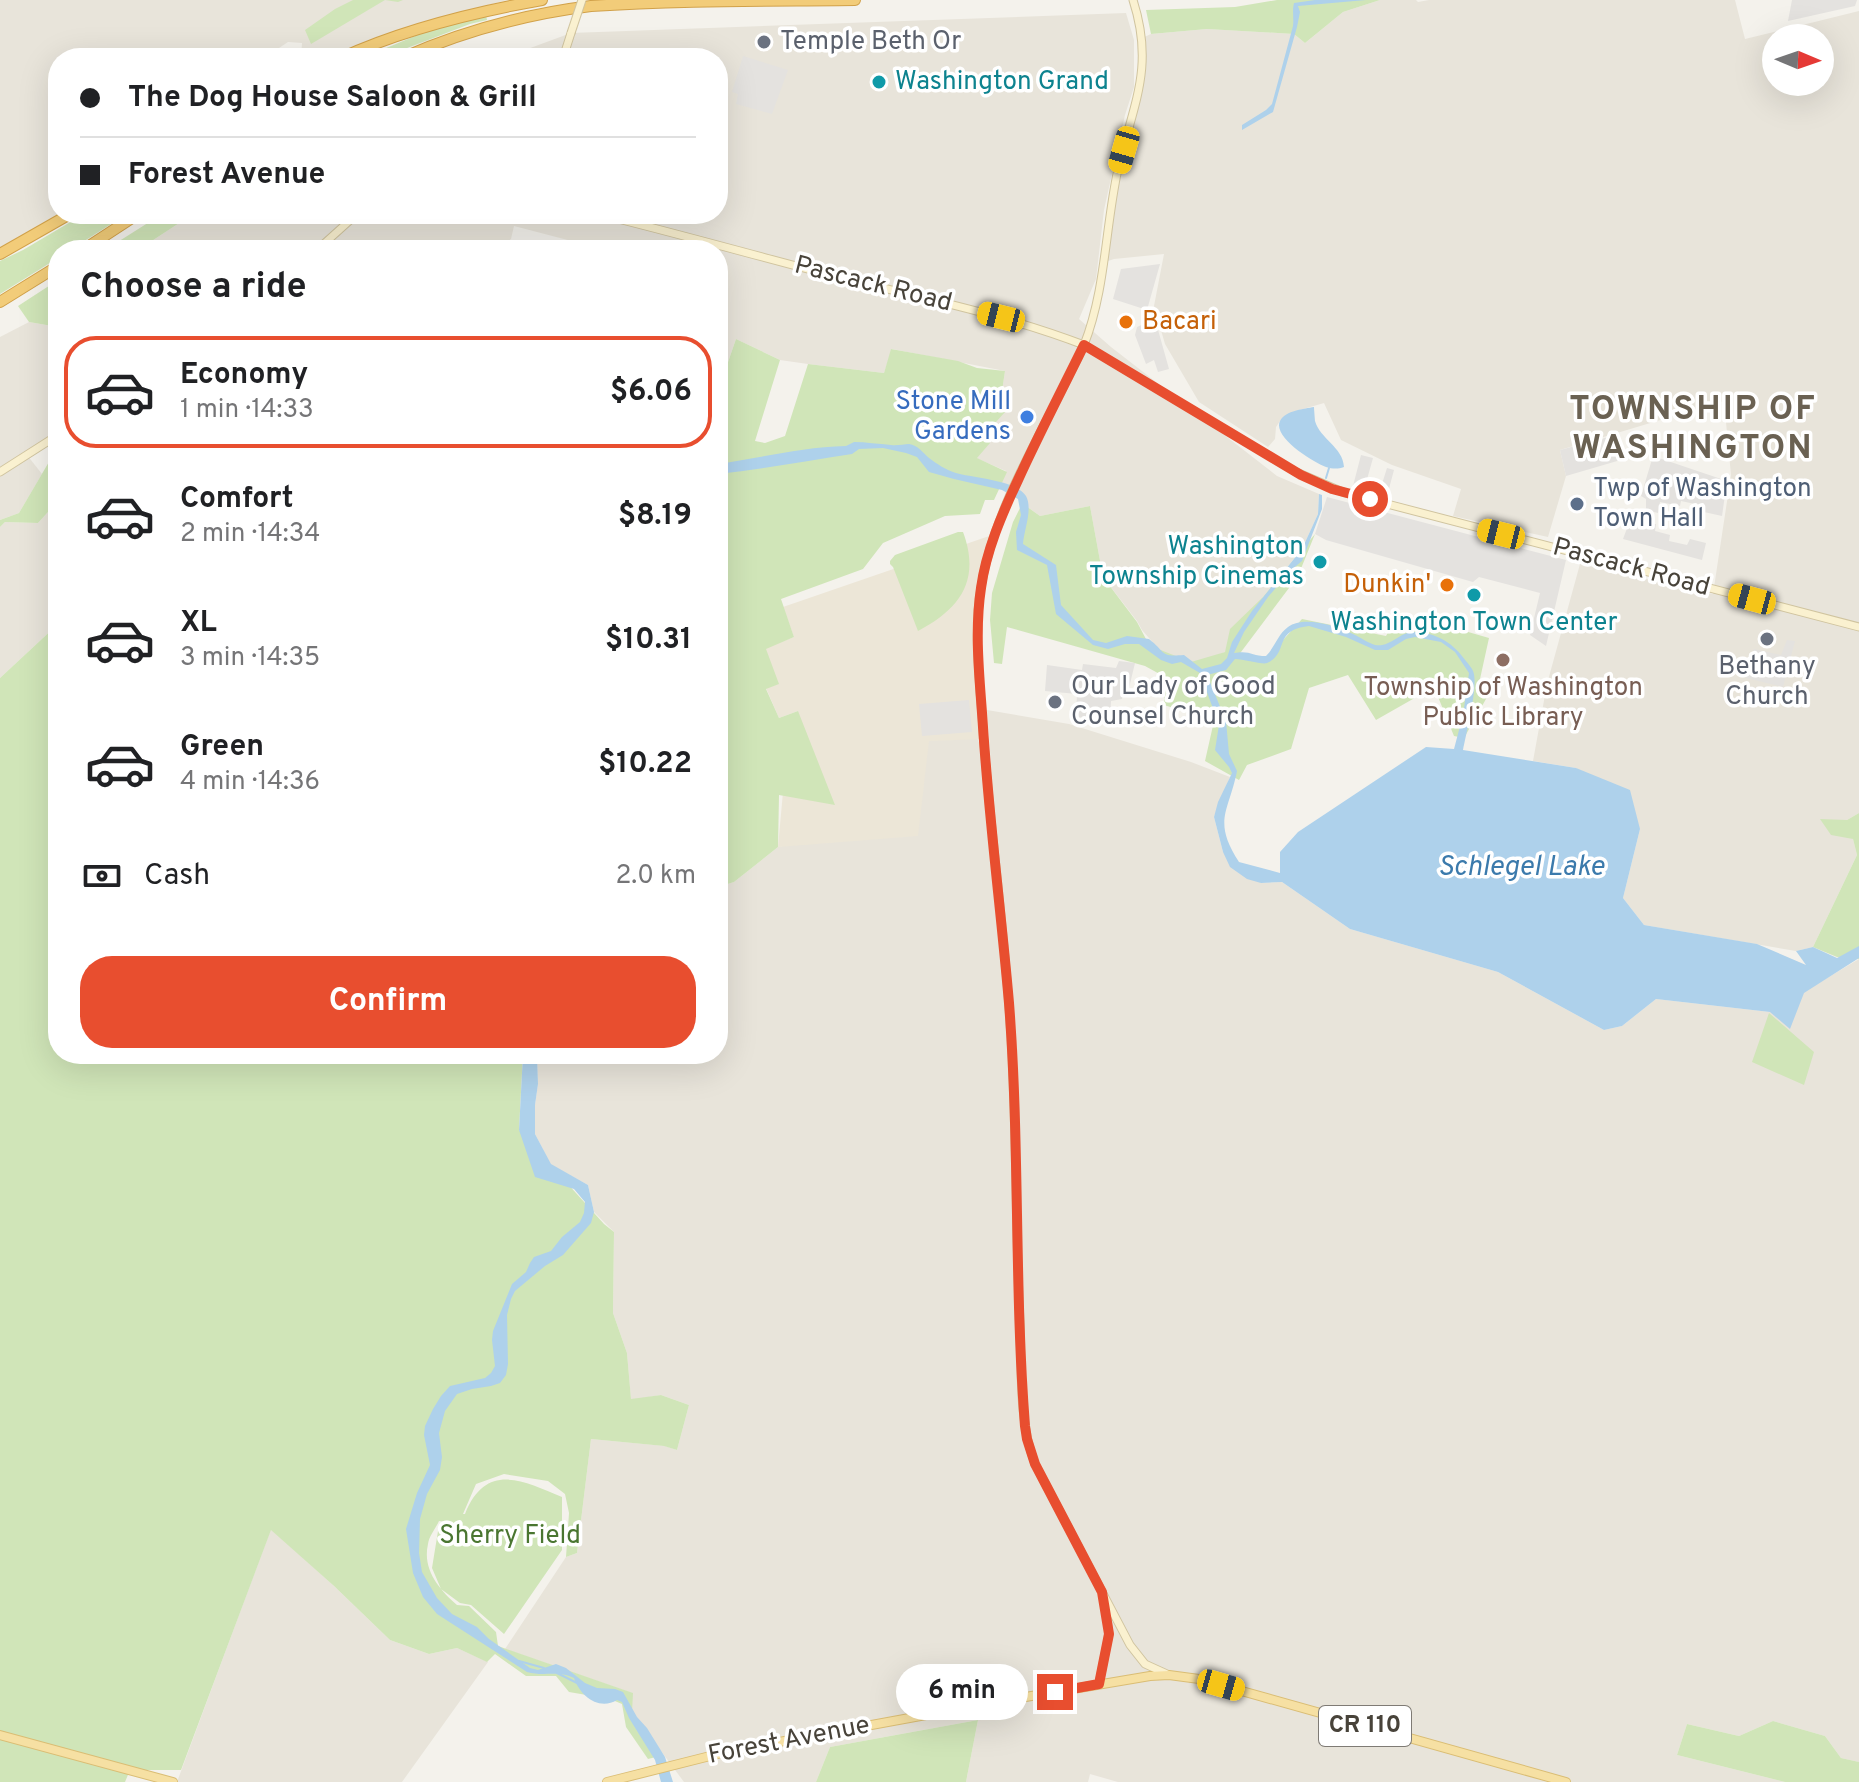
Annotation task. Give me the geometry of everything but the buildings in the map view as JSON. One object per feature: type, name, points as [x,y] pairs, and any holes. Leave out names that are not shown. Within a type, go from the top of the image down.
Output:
[{"type":"highway","points":[[364,48],[396,32],[507,0]]},
{"type":"highway","points":[[373,44],[466,15],[542,0]]},
{"type":"highway","points":[[429,48],[486,27],[570,9],[632,3],[855,0]]},
{"type":"highway","points":[[443,48],[486,27]]},
{"type":"highway","points":[[0,254],[52,224]]},
{"type":"highway","points":[[98,240],[123,224]]},
{"type":"highway","points":[[0,302],[48,272]]},
{"type":"main road","points":[[566,48],[582,0]]},
{"type":"main road","points":[[1084,345],[1103,279],[1119,167],[1140,86],[1143,47],[1133,0]]},
{"type":"main road","points":[[328,240],[346,224]]},
{"type":"main road","name":"Pascack Road","points":[[636,224],[696,240]]},
{"type":"main road","name":"Pascack Road","points":[[728,248],[1001,317],[1084,345],[1296,472],[1332,489],[1859,627]]},
{"type":"main road","name":"CR 110","points":[[1084,345],[1016,483],[995,534],[981,587],[978,622],[986,773],[1010,1023],[1025,1426],[1035,1464],[1130,1645],[1145,1664],[1166,1675],[1199,1679],[1566,1782]]},
{"type":"main road","points":[[0,472],[48,441]]},
{"type":"main road","points":[[1099,1684],[1109,1634],[1102,1592]]},
{"type":"main road","name":"Forest Avenue","points":[[607,1782],[730,1751],[1099,1684],[1166,1675]]},
{"type":"main road","points":[[0,1735],[171,1782]]},
{"type":"shaded area","points":[[0,0],[507,0],[443,17],[366,48],[302,48],[302,43],[288,42],[279,48],[48,48],[48,224],[52,224],[0,254]]},
{"type":"shaded area","points":[[1380,0],[1735,0],[1745,39],[1762,35],[1762,96],[1834,96],[1834,24],[1806,24],[1859,11],[1859,813],[1847,820],[1821,820],[1853,839],[1857,855],[1813,947],[1796,951],[1644,925],[1623,898],[1640,829],[1576,768],[1533,761],[1547,684],[1580,564],[1713,594],[1731,475],[1724,401],[1560,450],[1566,476],[1548,537],[1453,516],[1461,489],[1392,465],[1341,440],[1324,403],[1296,411],[1280,421],[1275,439],[1268,447],[1199,402],[1165,344],[1154,306],[1164,254],[1105,262],[1112,204],[1133,115],[1142,38],[1151,34],[1207,29],[1294,34],[1305,43],[1343,12]]},
{"type":"shaded area","points":[[1792,0],[1857,0],[1855,6],[1788,21]]},
{"type":"shaded area","points":[[1126,13],[1134,40],[1134,87],[1104,210],[1096,279],[1079,319],[1277,476],[1319,494],[1318,514],[1302,549],[1263,597],[1225,652],[1195,663],[1162,653],[1103,577],[1090,506],[1040,516],[1001,482],[1006,471],[976,458],[985,425],[1001,398],[1005,371],[892,349],[884,373],[808,364],[780,360],[736,339],[728,362],[728,240],[568,240],[514,226],[510,240],[153,240],[178,224],[728,224],[728,48],[530,48],[571,33]]},
{"type":"shaded area","points":[[743,56],[788,70],[772,114],[736,104],[738,94],[732,92]]},
{"type":"shaded area","points":[[1160,264],[1147,310],[1113,299],[1121,269]]},
{"type":"shaded area","points":[[1155,319],[1169,369],[1158,372],[1154,360],[1146,364],[1135,335],[1137,327]]},
{"type":"shaded area","points":[[29,322],[48,325],[48,441],[27,455],[42,474],[19,513],[0,520],[0,337]]},
{"type":"shaded area","points":[[1616,435],[1624,459],[1566,476],[1560,450]]},
{"type":"shaded area","points":[[1361,455],[1373,458],[1366,483],[1381,487],[1387,468],[1394,470],[1387,496],[1353,486]]},
{"type":"shaded area","points":[[1653,456],[1727,481],[1722,516],[1695,510],[1695,504],[1681,501],[1680,506],[1660,502],[1658,513],[1646,510],[1646,499],[1641,496]]},
{"type":"shaded area","points":[[1327,497],[1566,560],[1546,646],[1530,635],[1540,593],[1479,577],[1473,582],[1326,540],[1315,534]]},
{"type":"shaded area","points":[[48,512],[48,633],[0,678],[0,527],[5,522],[38,523]]},
{"type":"shaded area","points":[[1629,523],[1656,524],[1655,531],[1670,535],[1669,541],[1687,545],[1690,539],[1706,543],[1702,560],[1623,539]]},
{"type":"shaded area","points":[[995,534],[979,604],[984,739],[929,741],[918,836],[778,847],[783,792],[798,711],[779,718],[766,688],[778,684],[765,648],[794,637],[783,607]]},
{"type":"shaded area","points":[[1787,640],[1795,641],[1783,687],[1746,678],[1754,649],[1781,655]]},
{"type":"shaded area","points":[[1119,661],[1135,663],[1129,688],[1124,688],[1122,699],[1111,701],[1110,720],[1076,717],[1077,694],[1045,691],[1047,665],[1082,670],[1083,664],[1116,668]]},
{"type":"shaded area","points":[[969,700],[972,732],[922,736],[919,704]]},
{"type":"shaded area","points":[[987,710],[1069,724],[1230,777],[1214,817],[1223,852],[1261,883],[1282,882],[1350,929],[1498,972],[1604,1030],[1622,1026],[1656,999],[1770,1012],[1859,959],[1859,1762],[1841,1758],[1825,1736],[1773,1721],[1739,1736],[1687,1724],[1677,1755],[1785,1782],[1118,1782],[1090,1774],[1088,1782],[966,1782],[978,1720],[830,1747],[816,1782],[684,1782],[632,1712],[632,1693],[505,1649],[566,1557],[577,1553],[591,1439],[665,1446],[677,1450],[689,1405],[661,1395],[631,1400],[627,1353],[613,1313],[614,1232],[594,1212],[588,1185],[551,1165],[535,1134],[537,1064],[728,1064],[728,884],[778,847],[916,817],[915,737],[975,732],[992,778]]},
{"type":"shaded area","points":[[271,1529],[390,1640],[429,1654],[457,1648],[488,1662],[402,1782],[177,1782]]},
{"type":"green space","points":[[353,0],[385,0],[311,44],[305,30]]},
{"type":"green space","points":[[1277,0],[1380,0],[1343,12],[1305,43],[1294,34],[1207,29],[1151,34],[1146,10],[1235,7]]},
{"type":"green space","points":[[486,15],[487,20],[407,48],[386,48],[420,34]]},
{"type":"green space","points":[[67,224],[111,224],[86,240],[48,240],[48,264],[0,294],[0,261]]},
{"type":"green space","points":[[146,224],[178,224],[153,240],[121,240]]},
{"type":"green space","points":[[48,286],[48,325],[29,322],[18,306]]},
{"type":"green space","points":[[736,339],[780,360],[755,441],[765,443],[785,436],[808,364],[884,373],[891,349],[1005,371],[1001,398],[1005,412],[996,422],[986,425],[990,443],[977,458],[1007,472],[994,500],[985,500],[980,514],[945,516],[883,543],[863,569],[781,599],[794,637],[766,649],[779,684],[766,689],[779,718],[798,711],[835,805],[779,795],[778,847],[728,884],[728,362]]},
{"type":"green space","points":[[48,464],[48,512],[38,523],[5,522],[0,527],[0,520],[19,513]]},
{"type":"green space","points":[[1024,500],[1026,506],[1040,516],[1090,506],[1103,577],[1137,622],[1147,641],[1158,649],[1191,662],[1225,652],[1230,629],[1263,597],[1315,534],[1298,576],[1238,656],[1266,659],[1302,619],[1386,636],[1399,612],[1489,638],[1480,679],[1495,683],[1464,738],[1454,736],[1434,687],[1376,720],[1348,675],[1309,688],[1291,749],[1247,765],[1239,780],[1205,761],[1214,721],[1164,705],[1165,677],[1145,666],[1007,627],[1002,664],[994,663],[990,620],[992,593],[1013,522]]},
{"type":"green space","points":[[963,532],[968,549],[968,579],[955,603],[918,631],[890,561],[895,555]]},
{"type":"green space","name":"Sherry Field","points":[[48,633],[48,1064],[522,1064],[519,1130],[614,1232],[613,1313],[627,1353],[631,1399],[661,1395],[689,1405],[677,1450],[591,1439],[577,1553],[566,1557],[569,1513],[565,1494],[548,1481],[504,1474],[476,1484],[463,1514],[483,1487],[494,1481],[519,1481],[562,1497],[562,1550],[504,1634],[471,1605],[460,1603],[442,1590],[457,1605],[469,1606],[496,1632],[498,1646],[633,1693],[632,1712],[656,1757],[648,1759],[626,1727],[622,1704],[569,1692],[556,1676],[526,1676],[495,1654],[487,1662],[457,1648],[429,1654],[390,1640],[271,1530],[181,1770],[130,1770],[125,1782],[0,1782],[0,678]],"holes":[[[439,1521],[461,1524],[439,1525],[432,1568],[441,1588],[428,1562],[429,1541]]]},
{"type":"green space","points":[[1859,813],[1859,959],[1837,957],[1813,947],[1857,855],[1853,839],[1831,835],[1820,819],[1847,820]]},
{"type":"green space","points":[[1769,1013],[1814,1052],[1804,1085],[1752,1062]]},
{"type":"green space","points":[[978,1720],[966,1782],[816,1782],[830,1747]]},
{"type":"green space","points":[[1773,1721],[1825,1736],[1841,1758],[1859,1762],[1859,1782],[1785,1782],[1677,1755],[1687,1724],[1739,1736]]},
{"type":"water","points":[[1366,0],[1298,6],[1297,27],[1273,112],[1242,130],[1242,125],[1272,104],[1293,26],[1294,3]]},
{"type":"water","points":[[1314,407],[1318,427],[1340,454],[1344,467],[1320,465],[1288,442],[1282,434],[1280,421],[1286,414]]},
{"type":"water","name":"Schlegel Lake","points":[[854,442],[909,444],[949,470],[1013,486],[1028,501],[1023,544],[1056,565],[1061,605],[1093,640],[1106,643],[1127,636],[1149,639],[1164,653],[1184,655],[1202,669],[1221,664],[1227,658],[1232,642],[1252,611],[1302,549],[1318,514],[1319,494],[1322,495],[1322,509],[1302,561],[1268,597],[1234,653],[1266,656],[1288,627],[1303,622],[1338,628],[1375,645],[1385,644],[1410,632],[1445,640],[1470,666],[1474,677],[1463,750],[1576,768],[1630,790],[1640,829],[1623,898],[1644,925],[1757,944],[1806,965],[1796,951],[1813,947],[1837,958],[1859,946],[1859,958],[1804,993],[1790,1029],[1770,1012],[1656,999],[1622,1026],[1604,1030],[1498,972],[1350,929],[1282,882],[1261,883],[1247,879],[1230,867],[1214,817],[1232,773],[1215,750],[1219,725],[1200,673],[1181,662],[1172,664],[1161,660],[1139,644],[1108,649],[1093,645],[1056,614],[1047,565],[1017,550],[1016,532],[1021,515],[1018,499],[1002,490],[929,472],[917,457],[883,448],[859,449],[852,454],[728,473],[728,462]],"holes":[[[1309,626],[1375,650],[1388,650],[1415,637],[1441,642],[1455,652],[1469,673],[1454,749],[1426,747],[1298,832],[1280,852],[1280,873],[1239,862],[1224,826],[1237,771],[1229,754],[1226,721],[1207,675],[1226,670],[1235,659],[1267,663],[1278,654],[1290,632]]]},
{"type":"water","points":[[522,1064],[537,1064],[535,1134],[551,1164],[588,1185],[594,1212],[591,1223],[563,1255],[515,1291],[507,1315],[506,1375],[500,1383],[457,1394],[445,1411],[439,1433],[440,1470],[427,1494],[420,1519],[422,1572],[437,1598],[452,1614],[477,1627],[530,1668],[538,1670],[556,1664],[585,1683],[623,1692],[665,1757],[673,1782],[661,1782],[655,1760],[622,1702],[597,1703],[585,1696],[574,1678],[568,1676],[527,1672],[437,1614],[423,1597],[413,1573],[406,1529],[430,1465],[424,1435],[433,1409],[450,1386],[485,1378],[491,1373],[495,1366],[493,1331],[512,1284],[526,1272],[534,1257],[551,1251],[580,1222],[584,1213],[585,1202],[574,1189],[535,1177],[519,1130]]},
{"type":"waterway","points":[[1326,478],[1329,468]]},
{"type":"waterway","points":[[519,1661],[544,1668]]},
{"type":"waterway","points":[[557,1673],[577,1683]]},
{"type":"place","name":"Temple Beth Or","points":[[764,42]]},
{"type":"place","name":"Washington Grand","points":[[879,82]]},
{"type":"place","name":"Bacari","points":[[1126,322]]},
{"type":"place","name":"Stone Mill Gardens","points":[[1027,417]]},
{"type":"place","name":"Twp of Washington Town Hall","points":[[1577,504]]},
{"type":"place","name":"Washington Township Cinemas","points":[[1320,562]]},
{"type":"place","name":"Dunkin'","points":[[1447,585]]},
{"type":"place","name":"Washington Town Center","points":[[1474,595]]},
{"type":"place","name":"Bethany Church","points":[[1767,639]]},
{"type":"place","name":"Township of Washington Public Library","points":[[1503,660]]},
{"type":"place","name":"Our Lady of Good Counsel Church","points":[[1055,702]]},
{"type":"district","name":"TOWNSHIP OF WASHINGTON","points":[[1693,430]]},
{"type":"route","points":[[1055,1692],[1099,1684],[1109,1629],[1102,1592],[1035,1464],[1025,1426],[1010,1023],[978,660],[979,605],[986,567],[1008,501],[1084,345],[1301,475],[1332,489],[1370,499]]}]
